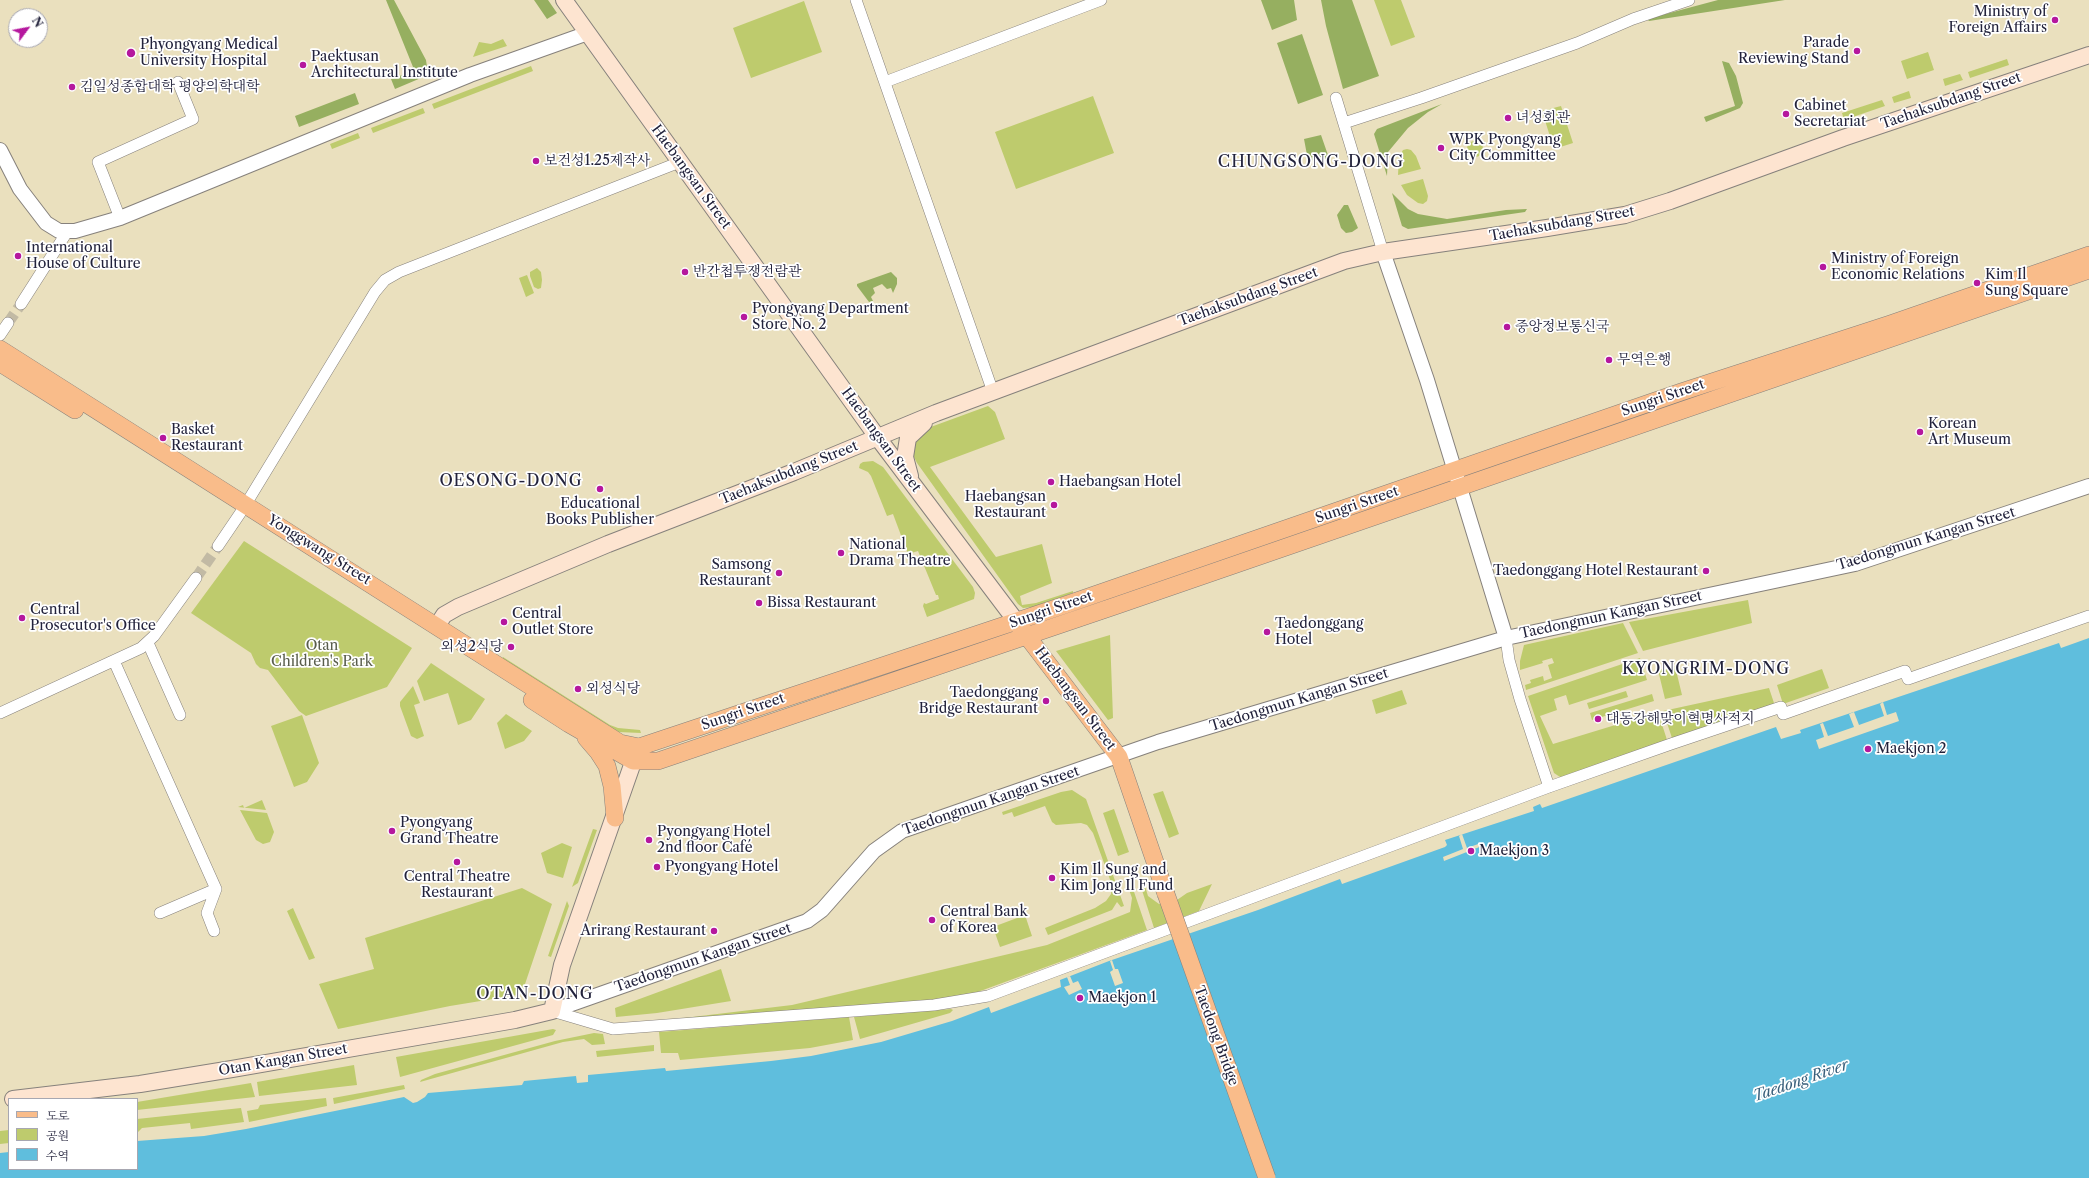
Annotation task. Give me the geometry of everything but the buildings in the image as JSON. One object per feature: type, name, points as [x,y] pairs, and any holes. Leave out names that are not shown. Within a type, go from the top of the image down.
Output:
[{"type":"main road","name":"Haebangsan Street","points":[[564,0],[878,438],[1119,757],[1166,894]]},
{"type":"main road","name":"Taehaksubdang Street","points":[[437,626],[449,612],[497,589],[936,414],[1344,261],[1383,252],[1625,215],[1670,201],[1843,138],[2089,54]]},
{"type":"main road","name":"Sungri Street","points":[[1458,479],[1681,392],[1890,324],[2089,255]]},
{"type":"main road","name":"Sungri Street","points":[[636,754],[658,761],[701,747],[1021,628],[1458,479],[2089,270]]},
{"type":"main road","name":"Yonggwang Street","points":[[0,349],[569,724],[636,754]]},
{"type":"main road","name":"Yonggwang Street","points":[[0,363],[437,626],[636,754]]},
{"type":"main road","points":[[911,481],[905,457],[908,438],[918,427],[936,414]]},
{"type":"main road","points":[[569,724],[590,742],[606,766],[612,786],[615,818]]},
{"type":"main road","points":[[552,1011],[562,965],[585,897],[615,818],[636,754]]},
{"type":"main road","name":"Taedong Bridge","points":[[1166,894],[1267,1178]]},
{"type":"main road","name":"Otan Kangan Street","points":[[21,1098],[140,1084],[232,1069],[515,1020],[552,1011]]},
{"type":"street","points":[[856,0],[993,392]]},
{"type":"street","points":[[885,82],[1101,0]]},
{"type":"street","points":[[1344,122],[1421,98],[1569,45],[1633,18],[1689,0]]},
{"type":"street","points":[[0,150],[20,189],[41,217],[53,228],[67,232],[84,229],[120,218],[470,75],[588,33]]},
{"type":"street","points":[[120,218],[98,162],[193,119],[178,82]]},
{"type":"street","points":[[1336,98],[1383,252],[1458,479],[1506,638],[1509,660],[1520,700],[1549,787]]},
{"type":"street","points":[[218,546],[243,508],[375,292],[385,280],[399,272],[680,162]]},
{"type":"street","points":[[21,304],[67,232]]},
{"type":"street","points":[[0,335],[8,323]]},
{"type":"street","name":"Taedongmun Kangan Street","points":[[552,1011],[807,921],[822,910],[874,851],[902,831],[1119,757],[1158,742],[1506,638],[1856,564],[2089,486]]},
{"type":"street","points":[[0,713],[141,648],[148,643],[196,578]]},
{"type":"street","points":[[552,1011],[613,1029],[934,1005],[988,996],[1549,787],[1781,707],[1783,714],[1905,672],[1908,679],[2089,616]]},
{"type":"street","points":[[148,643],[180,715]]},
{"type":"street","points":[[114,661],[216,889],[207,913],[214,931]]},
{"type":"street","points":[[160,914],[216,889]]},
{"type":"green space","points":[[386,0],[394,0],[426,60],[427,67],[425,74],[421,78],[395,89],[391,79],[405,74],[413,67]]},
{"type":"green space","points":[[534,0],[548,0],[557,13],[547,19]]},
{"type":"green space","points":[[1261,0],[1294,0],[1297,20],[1272,30]]},
{"type":"green space","points":[[1321,0],[1352,0],[1379,76],[1343,89],[1326,26]]},
{"type":"green space","points":[[1374,0],[1401,0],[1415,37],[1391,46]]},
{"type":"green space","points":[[1718,0],[1785,0],[1649,21],[1647,19]]},
{"type":"green space","points":[[804,1],[822,52],[751,78],[733,28]]},
{"type":"green space","points":[[1302,34],[1323,95],[1298,104],[1277,43]]},
{"type":"green space","points":[[503,39],[507,46],[473,57],[479,42],[491,44]]},
{"type":"green space","points":[[1928,52],[1934,70],[1907,79],[1901,61]]},
{"type":"green space","points":[[2007,59],[2009,65],[1970,78],[1968,72]]},
{"type":"green space","points":[[1722,61],[1729,63],[1736,76],[1743,103],[1740,108],[1706,122],[1704,117],[1735,106]]},
{"type":"green space","points":[[531,66],[533,71],[434,109],[432,104]]},
{"type":"green space","points":[[1960,74],[1963,80],[1945,86],[1943,79]]},
{"type":"green space","points":[[1909,91],[1911,98],[1894,103],[1892,97]]},
{"type":"green space","points":[[355,93],[359,104],[299,127],[295,116]]},
{"type":"green space","points":[[1093,96],[1114,153],[1016,189],[995,132]]},
{"type":"green space","points":[[1882,100],[1885,106],[1844,120],[1842,113]]},
{"type":"green space","points":[[1442,104],[1428,112],[1408,128],[1388,152],[1387,176],[1374,134],[1377,129]]},
{"type":"green space","points":[[1561,106],[1573,143],[1554,149],[1542,111]]},
{"type":"green space","points":[[423,108],[425,113],[373,133],[371,128]]},
{"type":"green space","points":[[358,133],[360,138],[332,149],[330,144]]},
{"type":"green space","points":[[1321,135],[1329,158],[1317,161],[1311,160],[1307,155],[1304,139]]},
{"type":"green space","points":[[1475,141],[1481,143],[1483,149],[1481,155],[1475,157],[1469,155],[1467,149],[1469,143]]},
{"type":"green space","points":[[1403,150],[1411,150],[1416,156],[1421,169],[1398,175],[1399,157]]},
{"type":"green space","points":[[1423,179],[1428,196],[1427,201],[1423,204],[1418,203],[1407,195],[1401,185]]},
{"type":"green space","points":[[1392,193],[1408,209],[1418,214],[1447,219],[1506,210],[1527,209],[1525,212],[1408,229],[1402,226]]},
{"type":"green space","points":[[1344,205],[1348,205],[1358,228],[1352,232],[1346,233],[1341,228],[1337,215]]},
{"type":"green space","points":[[537,268],[541,272],[542,280],[541,288],[538,289],[534,287],[530,276],[530,272]]},
{"type":"green space","points":[[891,272],[897,278],[897,284],[893,293],[891,288],[887,289],[882,284],[873,288],[875,293],[871,297],[873,301],[869,302],[857,284]]},
{"type":"green space","points":[[527,275],[534,293],[526,297],[519,278]]},
{"type":"green space","points":[[988,406],[995,412],[1005,439],[930,467],[996,557],[1042,544],[1052,583],[1020,596],[1022,605],[1036,603],[1073,591],[1073,593],[1033,607],[1023,608],[1018,604],[917,463],[912,453],[913,439],[928,428]]},
{"type":"green space","points":[[873,461],[883,467],[973,587],[975,593],[974,599],[927,617],[923,606],[924,603],[926,604],[939,599],[938,595],[936,595],[918,551],[908,554],[893,514],[887,516],[871,476],[868,472],[859,468],[860,464],[863,462]]},
{"type":"green space","name":"Otan Children's Park","points":[[244,541],[412,648],[387,687],[306,716],[299,711],[268,670],[260,668],[256,664],[251,653],[191,613]]},
{"type":"green space","points":[[1748,600],[1752,623],[1643,651],[1629,622]]},
{"type":"green space","points":[[1623,623],[1638,653],[1526,690],[1525,685],[1531,683],[1530,680],[1543,676],[1544,681],[1552,678],[1548,665],[1554,663],[1552,658],[1542,661],[1543,663],[1520,670],[1520,661],[1524,645]]},
{"type":"green space","points":[[1110,635],[1113,718],[1108,720],[1056,651]]},
{"type":"green space","points":[[503,657],[610,725],[618,728],[640,730],[641,733],[618,732],[608,727],[501,660]]},
{"type":"green space","points":[[1640,658],[1647,680],[1569,705],[1566,695],[1554,699],[1557,710],[1540,716],[1553,744],[1658,712],[1668,743],[1564,778],[1554,773],[1528,696]]},
{"type":"green space","points":[[431,663],[485,699],[471,720],[458,725],[448,693],[424,701],[417,681]]},
{"type":"green space","points":[[1675,666],[1682,695],[1665,699],[1658,670]]},
{"type":"green space","points":[[1822,669],[1829,688],[1783,704],[1777,685]]},
{"type":"green space","points":[[413,686],[420,703],[414,705],[424,736],[417,739],[411,736],[400,706],[400,702]]},
{"type":"green space","points":[[1769,688],[1775,706],[1673,741],[1663,711]]},
{"type":"green space","points":[[1402,690],[1407,704],[1376,714],[1372,700]]},
{"type":"green space","points":[[1626,691],[1628,697],[1589,709],[1587,703]]},
{"type":"green space","points":[[1652,694],[1654,701],[1592,720],[1590,713]]},
{"type":"green space","points":[[506,714],[532,731],[524,741],[505,749],[497,723]]},
{"type":"green space","points":[[302,715],[319,763],[307,782],[294,787],[271,726]]},
{"type":"green space","points":[[1072,790],[1086,799],[1124,906],[1121,907],[1117,902],[1112,910],[1048,935],[1045,928],[1095,908],[1106,901],[1111,894],[1112,885],[1093,833],[1087,825],[1081,823],[1056,825],[1052,822],[1045,806],[1014,817],[1012,812],[1003,815],[1002,812],[1061,792]]},
{"type":"green space","points":[[1163,791],[1179,834],[1169,838],[1153,794]]},
{"type":"green space","points":[[262,800],[266,810],[245,808]]},
{"type":"green space","points":[[1114,809],[1129,852],[1118,856],[1103,813]]},
{"type":"green space","points":[[240,810],[267,813],[274,832],[270,842],[263,844],[256,840]]},
{"type":"green space","points":[[593,829],[597,830],[578,883],[572,887]]},
{"type":"green space","points":[[562,843],[572,847],[563,878],[547,873],[541,853]]},
{"type":"green space","points":[[1131,883],[1147,930],[964,997],[931,1001],[634,1024],[792,1005],[1047,945],[1130,912],[1132,898],[1127,884]]},
{"type":"green space","points":[[1144,883],[1148,896],[1159,904],[1177,900],[1187,893],[1212,884],[1199,911],[1154,928],[1140,884]]},
{"type":"green space","points":[[522,888],[552,904],[524,987],[517,995],[450,1006],[338,1029],[319,984],[374,969],[365,938]]},
{"type":"green space","points":[[567,901],[569,906],[551,957],[548,956]]},
{"type":"green space","points":[[293,908],[315,958],[309,960],[287,911]]},
{"type":"green space","points":[[1025,915],[1032,936],[1000,947],[993,927]]},
{"type":"green space","points":[[721,969],[731,1001],[657,1013],[616,1017],[615,1008]]},
{"type":"green space","points":[[953,1010],[950,1013],[860,1039],[854,1017]]},
{"type":"green space","points":[[849,1017],[853,1040],[810,1048],[680,1060],[678,1053],[661,1053],[659,1032]]},
{"type":"green space","points":[[553,1029],[556,1030],[553,1035],[400,1077],[396,1057]]},
{"type":"green space","points":[[594,1033],[603,1034],[605,1044],[592,1045],[584,1039],[563,1042],[420,1082],[421,1080],[435,1074],[555,1041]]},
{"type":"green space","points":[[654,1045],[654,1051],[597,1057],[596,1051]]},
{"type":"green space","points":[[354,1065],[357,1085],[259,1096],[257,1082]]},
{"type":"green space","points":[[251,1083],[255,1097],[138,1110],[138,1102]]},
{"type":"green space","points":[[404,1085],[405,1089],[334,1104],[333,1098]]},
{"type":"green space","points":[[326,1098],[327,1106],[249,1122],[247,1111],[258,1109],[260,1105]]},
{"type":"green space","points":[[241,1108],[244,1122],[191,1129],[190,1123],[142,1128],[138,1132],[138,1119]]},
{"type":"green space","points":[[8,1130],[8,1143],[0,1144],[0,1131]]},
{"type":"water","name":"Taedong River","points":[[2089,638],[2089,1178],[0,1178],[0,1153],[8,1152],[8,1170],[138,1170],[138,1141],[204,1136],[404,1097],[413,1103],[425,1097],[428,1093],[522,1085],[524,1081],[576,1076],[577,1083],[588,1082],[588,1075],[665,1068],[666,1071],[771,1061],[811,1056],[881,1042],[952,1021],[989,1007],[991,1013],[1061,987],[1060,980],[1109,961],[1258,910],[1340,879],[1342,884],[1445,847],[1447,845],[1445,840],[1534,811],[1533,807],[1540,804],[1542,808],[1776,727],[1781,739],[1801,733],[1800,730],[2059,643],[2061,648]]},
{"type":"pier","points":[[1883,702],[1887,715],[1896,712],[1899,721],[1819,749],[1816,740],[1824,737],[1820,724],[1823,723],[1828,736],[1854,727],[1849,714],[1854,712],[1859,725],[1884,716],[1880,704]]},
{"type":"pier","points":[[1462,834],[1467,848],[1481,843],[1482,846],[1444,861],[1443,857],[1463,849],[1459,836]]},
{"type":"pier","points":[[1112,960],[1115,969],[1118,969],[1123,983],[1115,986],[1110,972],[1113,970],[1110,961]]},
{"type":"pier","points":[[1070,976],[1073,983],[1078,981],[1082,989],[1069,995],[1064,987],[1070,985],[1067,977]]},
{"type":"tunnel","points":[[8,323],[21,304]]},
{"type":"tunnel","points":[[196,578],[218,546]]},
{"type":"place","name":"Ministry of Foreign Affairs","points":[[2055,20]]},
{"type":"place","name":"Parade Reviewing Stand","points":[[1857,51]]},
{"type":"place","name":"Phyongyang Medical University Hospital","points":[[131,53]]},
{"type":"place","name":"Paektusan Architectural Institute","points":[[303,65]]},
{"type":"place","name":"김일성종합대학 평양의학대학","points":[[72,87]]},
{"type":"place","name":"Cabinet Secretariat","points":[[1786,114]]},
{"type":"place","name":"녀성회관","points":[[1508,118]]},
{"type":"place","name":"WPK Pyongyang City Committee","points":[[1441,148]]},
{"type":"place","name":"보건성1.25제작사","points":[[536,161]]},
{"type":"place","name":"International House of Culture","points":[[18,256]]},
{"type":"place","name":"Ministry of Foreign Economic Relations","points":[[1823,267]]},
{"type":"place","name":"반간첩투쟁전람관","points":[[685,272]]},
{"type":"place","name":"Kim Il Sung Square","points":[[1977,283]]},
{"type":"place","name":"Pyongyang Department Store No. 2","points":[[744,317]]},
{"type":"place","name":"중앙정보통신국","points":[[1507,327]]},
{"type":"place","name":"무역은행","points":[[1609,360]]},
{"type":"place","name":"Korean Art Museum","points":[[1920,432]]},
{"type":"place","name":"Basket Restaurant","points":[[163,438]]},
{"type":"place","name":"Haebangsan Hotel","points":[[1051,482]]},
{"type":"place","name":"Educational Books Publisher","points":[[600,489]]},
{"type":"place","name":"Haebangsan Restaurant","points":[[1054,505]]},
{"type":"place","name":"National Drama Theatre","points":[[841,553]]},
{"type":"place","name":"Taedonggang Hotel Restaurant","points":[[1706,571]]},
{"type":"place","name":"Samsong Restaurant","points":[[779,573]]},
{"type":"place","name":"Bissa Restaurant","points":[[759,603]]},
{"type":"place","name":"Central Prosecutor's Office","points":[[22,618]]},
{"type":"place","name":"Central Outlet Store","points":[[504,622]]},
{"type":"place","name":"Taedonggang Hotel","points":[[1267,632]]},
{"type":"place","name":"외성2식당","points":[[511,647]]},
{"type":"place","name":"외성식당","points":[[578,689]]},
{"type":"place","name":"Taedonggang Bridge Restaurant","points":[[1046,701]]},
{"type":"place","name":"대동강해맞이혁명사적지","points":[[1598,719]]},
{"type":"place","name":"Maekjon 2","points":[[1868,749]]},
{"type":"place","name":"Pyongyang Grand Theatre","points":[[392,831]]},
{"type":"place","name":"Pyongyang Hotel 2nd floor Café","points":[[649,840]]},
{"type":"place","name":"Maekjon 3","points":[[1471,851]]},
{"type":"place","name":"Central Theatre Restaurant","points":[[457,862]]},
{"type":"place","name":"Pyongyang Hotel","points":[[657,867]]},
{"type":"place","name":"Kim Il Sung and Kim Jong Il Fund","points":[[1052,878]]},
{"type":"place","name":"Central Bank of Korea","points":[[932,920]]},
{"type":"place","name":"Arirang Restaurant","points":[[714,931]]},
{"type":"place","name":"Maekjon 1","points":[[1080,998]]},
{"type":"district","name":"CHUNGSONG-DONG","points":[[1311,162]]},
{"type":"district","name":"OESONG-DONG","points":[[511,481]]},
{"type":"district","name":"KYONGRIM-DONG","points":[[1706,669]]},
{"type":"district","name":"OTAN-DONG","points":[[535,994]]}]
